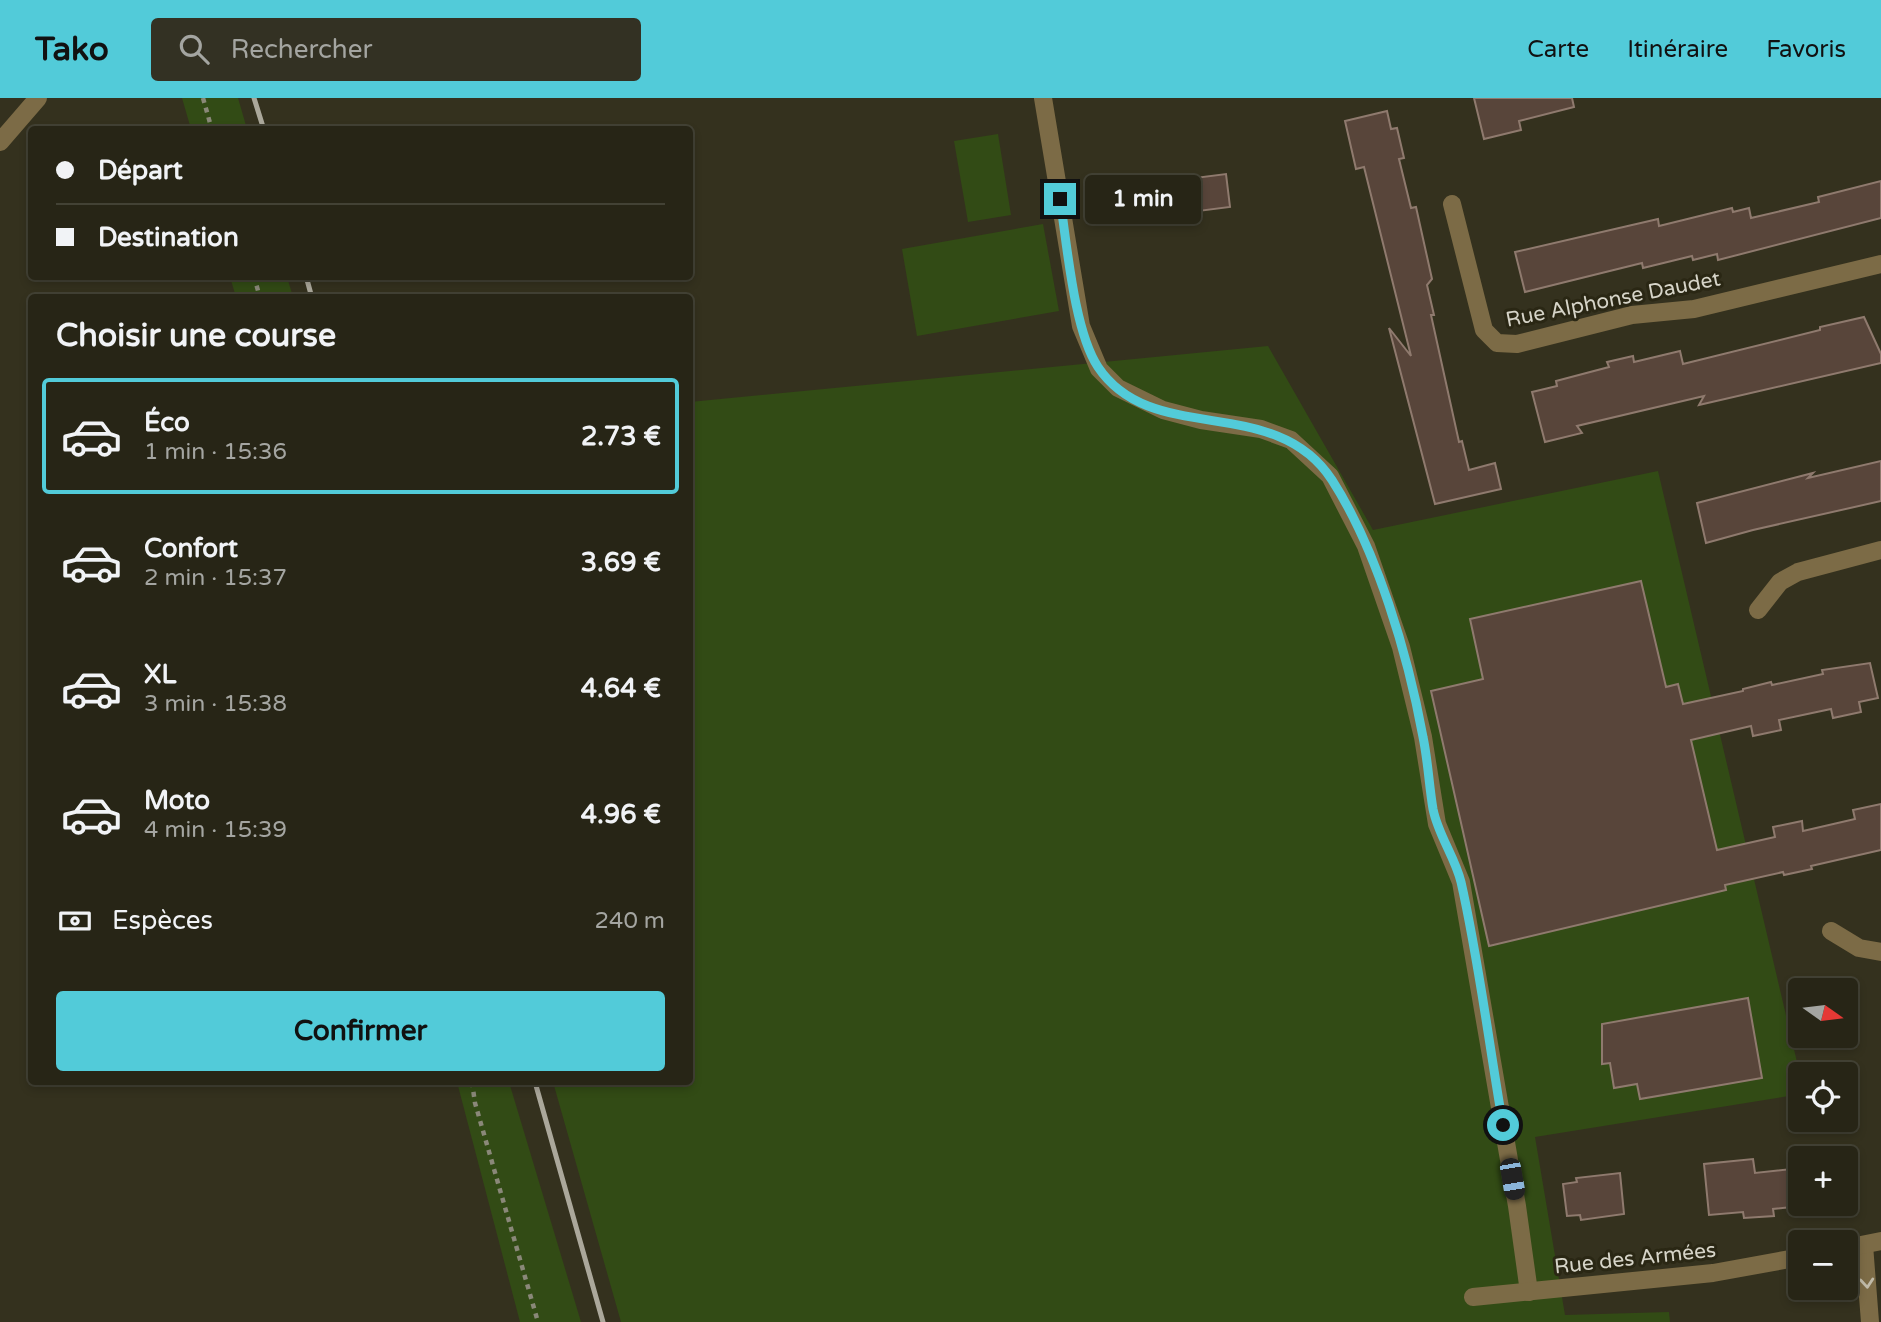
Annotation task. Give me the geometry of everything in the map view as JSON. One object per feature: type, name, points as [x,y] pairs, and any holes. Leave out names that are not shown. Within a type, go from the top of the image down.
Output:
[{"type":"street","points":[[0,142],[38,98]]},
{"type":"street","points":[[1043,98],[1081,326],[1099,369],[1118,388],[1163,410],[1192,418],[1261,429],[1291,440],[1330,476],[1366,546],[1401,647],[1423,737],[1437,824],[1461,882],[1517,1206],[1529,1292]]},
{"type":"street","name":"Rue Alphonse Daudet","points":[[1452,204],[1484,330],[1497,343],[1506,345],[1528,342],[1632,315],[1694,309],[1881,264]]},
{"type":"street","points":[[1758,610],[1780,582],[1798,572],[1881,550]]},
{"type":"street","points":[[1831,931],[1859,948],[1881,952]]},
{"type":"street","points":[[1864,1244],[1870,1322]]},
{"type":"street","name":"Rue des Armées","points":[[1473,1297],[1713,1273],[1788,1259]]},
{"type":"path","points":[[203,98],[211,126]]},
{"type":"path","points":[[472,1085],[475,1103],[538,1322]]},
{"type":"green space","points":[[182,98],[238,98],[246,126],[190,126]]},
{"type":"green space","points":[[998,134],[1011,215],[968,222],[954,141]]},
{"type":"green space","points":[[1043,224],[1059,311],[917,336],[902,249]]},
{"type":"green space","points":[[231,280],[288,280],[292,294],[235,294]]},
{"type":"green space","points":[[1268,346],[1373,530],[1658,471],[1788,1024],[1788,1048],[1794,1048],[1797,1062],[1788,1062],[1788,1096],[1535,1137],[1565,1315],[1669,1312],[1670,1322],[621,1322],[554,1085],[693,1085],[693,402]]},
{"type":"green space","points":[[458,1085],[510,1085],[581,1322],[520,1322]]},
{"type":"building","points":[[1474,98],[1572,98],[1574,107],[1519,121],[1521,130],[1484,139]]},
{"type":"building","points":[[1387,111],[1391,129],[1397,128],[1404,158],[1399,159],[1411,208],[1416,207],[1432,279],[1427,285],[1434,315],[1431,315],[1459,442],[1462,441],[1469,470],[1495,463],[1501,489],[1435,504],[1389,328],[1411,356],[1364,167],[1356,169],[1345,121]]},
{"type":"building","points":[[1226,174],[1230,207],[1159,216],[1155,183]]},
{"type":"building","points":[[1881,181],[1881,218],[1718,260],[1717,254],[1693,260],[1692,256],[1643,268],[1642,263],[1525,292],[1515,252],[1658,219],[1659,226],[1732,208],[1733,212],[1749,208],[1751,218],[1819,202],[1818,197]]},
{"type":"building","points":[[1864,317],[1881,354],[1881,363],[1699,405],[1704,396],[1577,426],[1582,433],[1545,442],[1532,392],[1557,386],[1556,381],[1609,367],[1607,362],[1633,356],[1634,362],[1680,351],[1683,364]]},
{"type":"building","points":[[1881,461],[1881,501],[1706,543],[1697,503],[1813,473],[1808,478]]},
{"type":"building","points":[[1641,581],[1666,687],[1678,684],[1683,704],[1771,682],[1772,685],[1823,674],[1822,670],[1870,663],[1878,698],[1859,702],[1861,712],[1833,718],[1831,709],[1779,720],[1781,730],[1753,736],[1751,726],[1691,740],[1717,850],[1775,837],[1773,827],[1802,821],[1803,831],[1855,819],[1853,810],[1881,804],[1881,850],[1811,866],[1812,869],[1784,875],[1783,872],[1725,885],[1726,890],[1489,946],[1431,691],[1483,679],[1470,619]]},
{"type":"building","points":[[1748,998],[1762,1078],[1640,1099],[1637,1084],[1614,1088],[1610,1063],[1602,1064],[1602,1024]]},
{"type":"building","points":[[1753,1159],[1755,1173],[1788,1169],[1788,1207],[1773,1209],[1774,1216],[1744,1218],[1743,1212],[1709,1215],[1704,1164]]},
{"type":"building","points":[[1620,1173],[1624,1214],[1581,1220],[1580,1215],[1567,1216],[1563,1184],[1577,1182],[1576,1178]]},
{"type":"railway","points":[[254,98],[263,126]]},
{"type":"railway","points":[[307,280],[311,294]]},
{"type":"railway","points":[[536,1085],[603,1322]]},
{"type":"route","points":[[1060,199],[1081,326],[1099,369],[1118,388],[1163,410],[1201,420],[1261,429],[1291,440],[1304,449],[1330,476],[1359,529],[1396,629],[1423,737],[1433,810],[1461,882],[1503,1125]]}]
